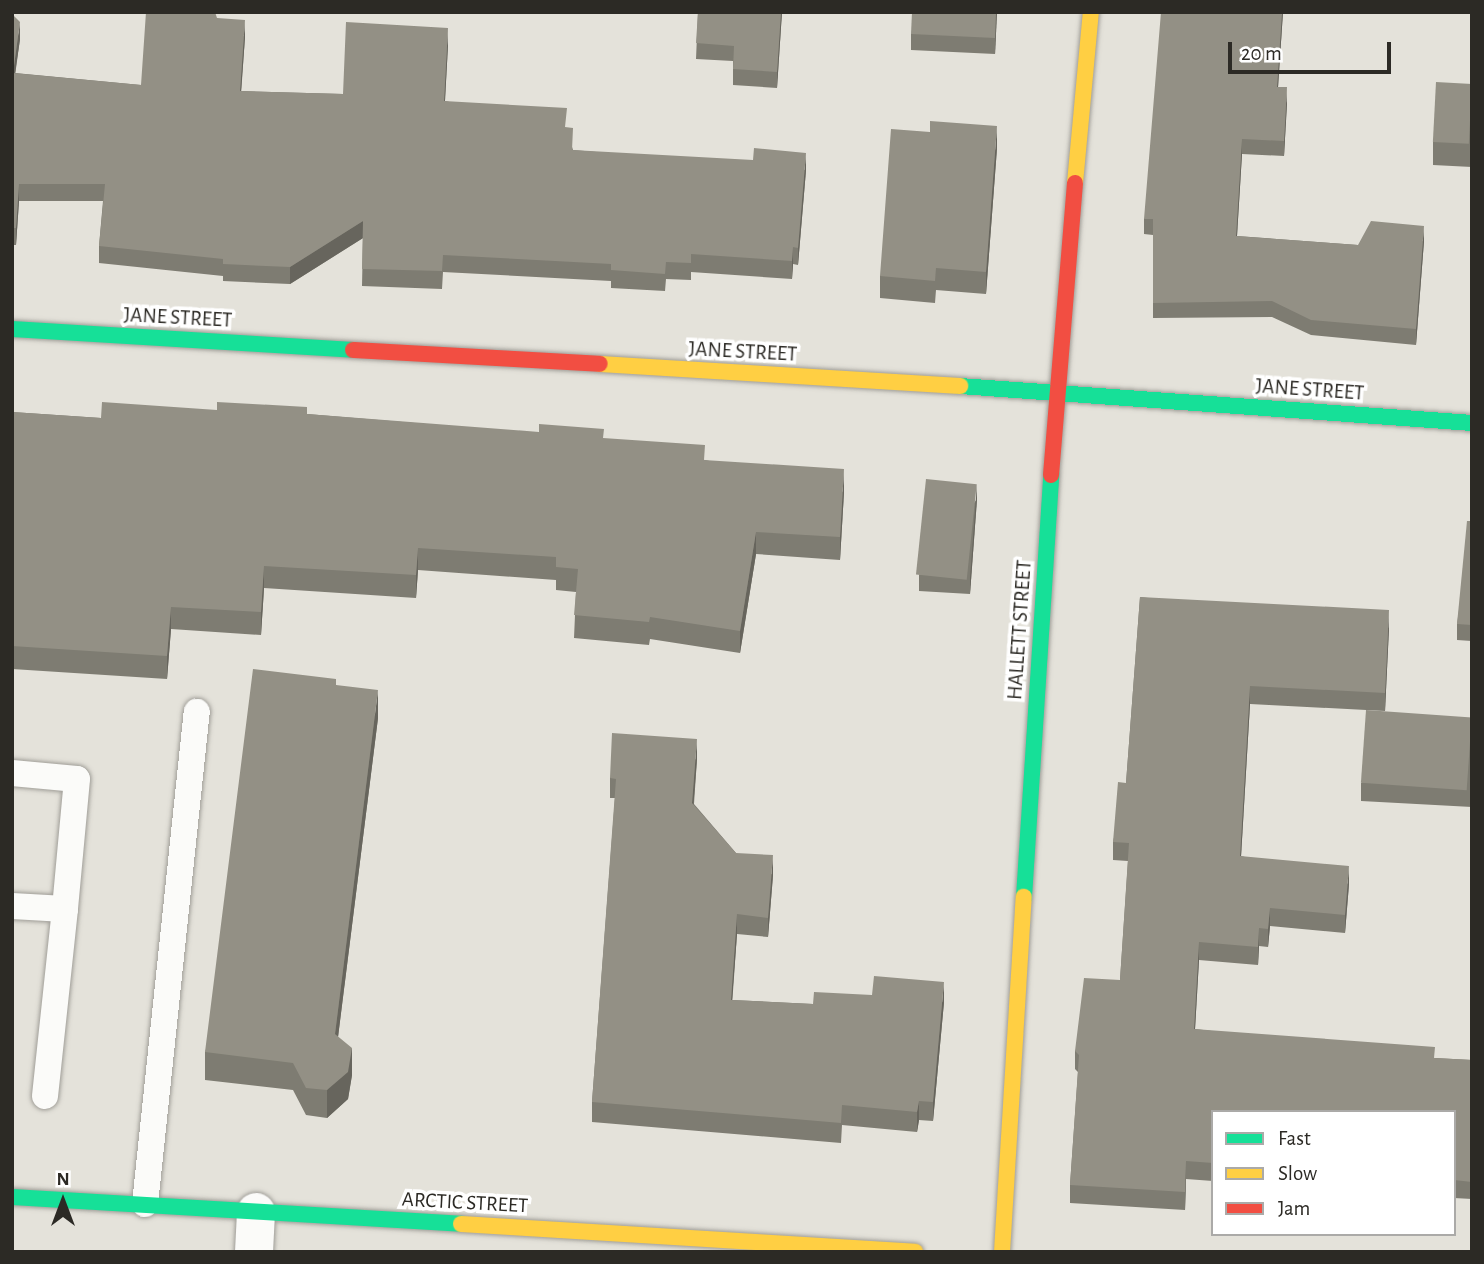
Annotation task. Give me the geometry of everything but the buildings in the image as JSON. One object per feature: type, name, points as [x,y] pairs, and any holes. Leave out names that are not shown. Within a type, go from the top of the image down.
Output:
[{"type":"street","name":"HALLETT STREET","points":[[1002,1252],[1056,392],[1091,12]]},
{"type":"street","name":"JANE STREET","points":[[12,329],[1056,392],[1472,424]]},
{"type":"street","name":"ARCTIC STREET","points":[[12,1197],[915,1252]]},
{"type":"street","points":[[254,1252],[256,1212]]},
{"type":"lane","points":[[145,1204],[197,712]]},
{"type":"lane","points":[[12,773],[77,779],[45,1096]]},
{"type":"lane","points":[[12,906],[65,909]]},
{"type":"traffic: fast","points":[[12,329],[353,350]]},
{"type":"traffic: fast","points":[[960,386],[1472,423]]},
{"type":"traffic: fast","points":[[1024,897],[1051,475]]},
{"type":"traffic: fast","points":[[12,1197],[461,1224]]},
{"type":"traffic: slow","points":[[1075,183],[1091,12]]},
{"type":"traffic: slow","points":[[600,364],[960,386]]},
{"type":"traffic: slow","points":[[1002,1252],[1024,897]]},
{"type":"traffic: slow","points":[[461,1224],[915,1252]]},
{"type":"traffic: jam","points":[[1051,475],[1075,183]]},
{"type":"traffic: jam","points":[[353,350],[600,364]]}]
